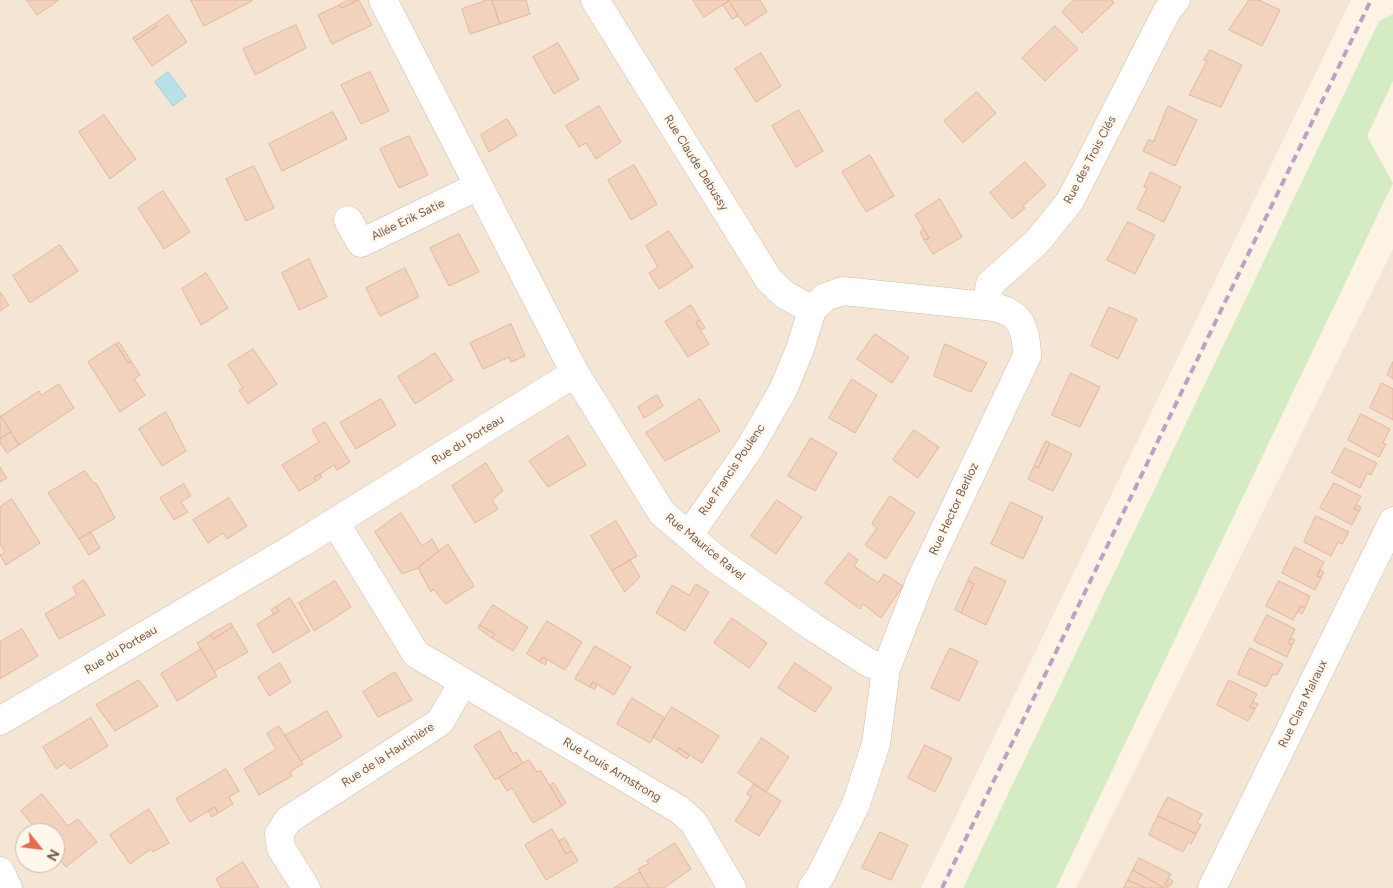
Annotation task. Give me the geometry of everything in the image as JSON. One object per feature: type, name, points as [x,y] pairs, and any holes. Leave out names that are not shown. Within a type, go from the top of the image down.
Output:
[{"type":"street","points":[[383,0],[575,373]]},
{"type":"street","name":"Rue Claude Debussy","points":[[595,0],[769,280],[785,295],[818,304]]},
{"type":"street","name":"Rue des Trois Clés","points":[[986,306],[990,284],[1037,242],[1070,200],[1167,11],[1176,0]]},
{"type":"street","name":"Allée Erik Satie","points":[[348,220],[361,243],[478,186]]},
{"type":"street","name":"Rue Hector Berlioz","points":[[812,888],[822,875],[856,804],[876,744],[886,669],[921,579],[1027,356],[1026,335],[1020,320],[1002,308],[843,291],[818,304]]},
{"type":"street","name":"Rue Francis Poulenc","points":[[688,535],[749,450],[783,390],[818,304]]},
{"type":"street","name":"Rue du Porteau","points":[[0,721],[335,522],[575,373]]},
{"type":"street","name":"Rue Maurice Ravel","points":[[575,373],[662,513],[716,560],[869,663],[886,669]]},
{"type":"street","name":"Rue Clara Malraux","points":[[1212,888],[1393,520]]},
{"type":"street","points":[[335,522],[416,654],[463,682]]},
{"type":"street","name":"Rue de la Hautinière","points":[[306,888],[281,848],[279,834],[288,820],[440,722],[463,682]]},
{"type":"street","name":"Rue Louis Armstrong","points":[[463,682],[680,810],[694,823],[732,888]]},
{"type":"street","points":[[0,871],[8,888]]},
{"type":"shaded area","points":[[0,0],[1351,0],[921,888],[0,888]]},
{"type":"shaded area","points":[[1393,249],[1393,888],[1076,888],[1137,766]]},
{"type":"green space","points":[[1393,14],[1393,81],[1367,136],[1393,183],[1056,888],[963,888],[1379,21]]},
{"type":"water","points":[[168,72],[186,96],[173,106],[155,82]]},
{"type":"building","points":[[27,0],[59,0],[37,15]]},
{"type":"building","points":[[191,0],[252,0],[252,1],[204,26]]},
{"type":"building","points":[[349,0],[358,0],[341,8],[339,5]]},
{"type":"building","points":[[359,0],[372,25],[332,44],[318,15],[339,5],[341,8]]},
{"type":"building","points":[[492,0],[500,24],[470,34],[462,9]]},
{"type":"building","points":[[492,0],[526,0],[530,14],[500,24]]},
{"type":"building","points":[[693,0],[760,0],[767,12],[745,26],[729,1],[704,17]]},
{"type":"building","points":[[1074,0],[1112,0],[1114,3],[1082,33],[1062,12]]},
{"type":"building","points":[[1249,0],[1259,0],[1280,10],[1262,46],[1229,30]]},
{"type":"building","points":[[729,1],[738,16],[732,19],[723,5]]},
{"type":"building","points":[[168,15],[187,42],[152,66],[135,41],[157,26],[155,24]]},
{"type":"building","points":[[155,24],[157,26],[135,41],[133,38]]},
{"type":"building","points":[[296,25],[306,48],[255,75],[243,49]]},
{"type":"building","points":[[1055,26],[1078,49],[1045,81],[1022,58]]},
{"type":"building","points":[[558,43],[579,79],[554,94],[533,57]]},
{"type":"building","points":[[1210,50],[1242,65],[1221,107],[1189,95],[1207,61],[1204,60]]},
{"type":"building","points":[[761,53],[781,86],[756,102],[735,69]]},
{"type":"building","points":[[370,72],[389,111],[361,124],[341,85]]},
{"type":"building","points":[[977,92],[996,113],[963,143],[944,121]]},
{"type":"building","points":[[599,106],[621,142],[596,159],[586,143],[579,147],[566,126]]},
{"type":"building","points":[[1168,106],[1197,120],[1175,166],[1143,151],[1149,139],[1153,142]]},
{"type":"building","points":[[799,110],[823,151],[796,167],[772,126]]},
{"type":"building","points":[[333,112],[347,139],[282,171],[269,144]]},
{"type":"building","points":[[104,115],[136,159],[110,179],[79,132]]},
{"type":"building","points":[[507,119],[517,135],[489,152],[481,135]]},
{"type":"building","points":[[409,136],[428,175],[399,188],[380,149]]},
{"type":"building","points":[[870,155],[894,196],[866,212],[842,172]]},
{"type":"building","points":[[1025,162],[1046,185],[1012,219],[990,193]]},
{"type":"building","points":[[634,165],[657,204],[631,220],[608,180]]},
{"type":"building","points":[[254,166],[274,208],[246,221],[226,179]]},
{"type":"building","points":[[1151,172],[1181,187],[1164,222],[1137,209],[1147,188],[1144,187]]},
{"type":"building","points":[[163,191],[190,232],[164,249],[138,208]]},
{"type":"building","points":[[940,199],[962,237],[933,254],[924,240],[929,238],[915,215]]},
{"type":"building","points":[[1128,222],[1155,235],[1135,274],[1107,260]]},
{"type":"building","points":[[924,229],[929,238],[924,240],[920,232]]},
{"type":"building","points":[[669,231],[693,267],[659,289],[649,273],[658,267],[646,246]]},
{"type":"building","points":[[459,234],[479,272],[449,286],[430,248]]},
{"type":"building","points":[[60,245],[78,271],[30,303],[13,276]]},
{"type":"building","points":[[309,259],[327,297],[299,310],[282,273]]},
{"type":"building","points":[[405,268],[419,297],[380,316],[366,288]]},
{"type":"building","points":[[206,273],[228,308],[201,325],[182,289]]},
{"type":"building","points":[[0,292],[9,305],[0,311]]},
{"type":"building","points":[[691,305],[700,320],[696,323],[709,344],[688,357],[665,322]]},
{"type":"building","points":[[1109,307],[1137,319],[1118,359],[1091,346]]},
{"type":"building","points":[[700,320],[705,328],[701,330],[696,323]]},
{"type":"building","points":[[511,324],[525,356],[511,362],[509,357],[483,369],[470,343]]},
{"type":"building","points":[[875,334],[909,357],[892,383],[857,359]]},
{"type":"building","points":[[119,342],[131,361],[128,363],[116,344]]},
{"type":"building","points":[[116,344],[128,363],[131,361],[140,375],[134,379],[145,395],[120,412],[88,362]]},
{"type":"building","points":[[945,344],[987,363],[971,392],[934,376]]},
{"type":"building","points":[[253,349],[277,384],[248,404],[239,390],[243,388],[228,365]]},
{"type":"building","points":[[435,353],[453,380],[415,404],[398,377]]},
{"type":"building","points":[[1393,362],[1393,379],[1387,375]]},
{"type":"building","points":[[1071,373],[1100,387],[1080,427],[1052,415]]},
{"type":"building","points":[[852,379],[877,395],[855,433],[829,418]]},
{"type":"building","points":[[1382,383],[1393,389],[1393,420],[1370,408]]},
{"type":"building","points":[[59,384],[74,408],[19,445],[1,416],[39,391],[41,395]]},
{"type":"building","points":[[657,395],[663,406],[644,418],[638,407]]},
{"type":"building","points":[[381,399],[396,425],[356,449],[340,423]]},
{"type":"building","points":[[700,399],[720,431],[665,461],[646,433]]},
{"type":"building","points":[[166,412],[186,451],[162,466],[139,429]]},
{"type":"building","points":[[1361,414],[1390,429],[1383,443],[1386,444],[1379,457],[1348,440]]},
{"type":"building","points":[[0,417],[11,432],[0,439]]},
{"type":"building","points":[[325,422],[350,462],[337,470],[334,465],[314,478],[316,481],[299,491],[282,465],[319,442],[312,430]]},
{"type":"building","points":[[914,430],[939,447],[918,478],[893,460]]},
{"type":"building","points":[[11,432],[19,445],[7,453],[0,443],[0,439]]},
{"type":"building","points":[[568,436],[586,465],[548,487],[529,461]]},
{"type":"building","points":[[811,438],[837,453],[815,491],[788,476]]},
{"type":"building","points":[[1046,441],[1050,443],[1038,468],[1034,466]]},
{"type":"building","points":[[1050,443],[1072,454],[1053,491],[1028,479],[1034,466],[1038,468]]},
{"type":"building","points":[[1345,448],[1377,463],[1371,475],[1367,473],[1360,488],[1332,473]]},
{"type":"building","points":[[486,463],[503,491],[492,500],[498,509],[475,523],[452,486]]},
{"type":"building","points":[[0,467],[7,478],[0,482]]},
{"type":"building","points":[[85,471],[94,484],[96,483],[115,518],[79,539],[48,493]]},
{"type":"building","points":[[320,474],[322,477],[316,481],[314,478]]},
{"type":"building","points":[[1334,483],[1361,496],[1354,509],[1359,511],[1352,525],[1320,508]]},
{"type":"building","points":[[184,484],[191,496],[181,502],[188,512],[174,520],[160,498]]},
{"type":"building","points":[[890,496],[915,513],[886,559],[865,545],[877,528],[872,524]]},
{"type":"building","points":[[229,498],[247,526],[227,539],[223,533],[208,543],[193,520]]},
{"type":"building","points":[[12,499],[40,543],[6,565],[0,555],[5,552],[0,544],[0,507]]},
{"type":"building","points":[[777,500],[802,517],[776,554],[751,536]]},
{"type":"building","points":[[1011,502],[1043,517],[1023,559],[991,544]]},
{"type":"building","points":[[1357,505],[1361,507],[1359,511],[1354,509]]},
{"type":"building","points":[[401,513],[422,546],[432,539],[439,551],[418,568],[402,574],[375,532]]},
{"type":"building","points":[[1316,516],[1349,532],[1342,544],[1338,542],[1331,556],[1304,542]]},
{"type":"building","points":[[616,521],[637,556],[612,571],[591,536]]},
{"type":"building","points":[[91,532],[100,548],[89,555],[79,539]]},
{"type":"building","points":[[448,544],[474,586],[446,604],[433,589],[431,592],[418,568]]},
{"type":"building","points":[[1295,547],[1324,562],[1317,576],[1321,578],[1315,590],[1282,573]]},
{"type":"building","points":[[849,553],[858,560],[854,566],[878,583],[884,574],[903,586],[881,618],[863,604],[860,609],[825,583]]},
{"type":"building","points":[[630,560],[640,577],[625,592],[612,571]]},
{"type":"building","points":[[975,567],[1006,581],[986,625],[961,613],[974,584],[968,581]]},
{"type":"building","points":[[1320,570],[1324,572],[1321,578],[1317,576]]},
{"type":"building","points":[[84,580],[105,615],[59,639],[45,614],[77,595],[73,587]]},
{"type":"building","points":[[335,581],[351,607],[314,631],[299,603]]},
{"type":"building","points":[[968,581],[974,584],[961,613],[955,610]]},
{"type":"building","points":[[1279,581],[1310,596],[1305,608],[1301,606],[1293,620],[1266,606]]},
{"type":"building","points":[[696,584],[709,592],[685,631],[656,613],[672,585],[689,595]]},
{"type":"building","points":[[290,598],[310,631],[273,653],[257,624],[279,611],[276,607]]},
{"type":"building","points":[[493,605],[528,627],[513,651],[492,638],[495,634],[480,625]]},
{"type":"building","points":[[1301,606],[1305,608],[1302,614],[1298,611]]},
{"type":"building","points":[[276,607],[279,611],[274,615],[271,610]]},
{"type":"building","points":[[1267,615],[1295,629],[1288,643],[1292,645],[1287,657],[1254,641]]},
{"type":"building","points":[[732,618],[767,643],[749,668],[714,643]]},
{"type":"building","points":[[547,621],[582,642],[565,670],[543,657],[540,662],[527,654]]},
{"type":"building","points":[[231,623],[233,627],[213,639],[210,635]]},
{"type":"building","points":[[480,625],[495,634],[492,638],[478,628]]},
{"type":"building","points":[[233,627],[248,652],[214,671],[197,643],[210,635],[213,639]]},
{"type":"building","points":[[22,629],[38,656],[0,679],[0,642]]},
{"type":"building","points":[[1291,638],[1295,640],[1292,645],[1288,643]]},
{"type":"building","points":[[595,646],[631,667],[614,695],[593,682],[590,687],[575,679]]},
{"type":"building","points":[[950,648],[978,661],[959,701],[931,688]]},
{"type":"building","points":[[1250,648],[1283,664],[1277,675],[1273,674],[1266,687],[1238,674]]},
{"type":"building","points":[[201,649],[217,676],[177,701],[161,674]]},
{"type":"building","points":[[543,657],[547,660],[545,665],[540,662]]},
{"type":"building","points":[[280,663],[291,682],[269,696],[258,677]]},
{"type":"building","points":[[795,663],[832,688],[815,712],[778,688]]},
{"type":"building","points":[[395,672],[412,700],[378,717],[363,692]]},
{"type":"building","points":[[139,680],[158,706],[115,731],[96,705]]},
{"type":"building","points":[[1229,680],[1257,694],[1250,707],[1255,709],[1248,721],[1217,705]]},
{"type":"building","points":[[593,682],[597,685],[594,690],[590,687]]},
{"type":"building","points":[[632,698],[665,718],[650,743],[617,724]]},
{"type":"building","points":[[1254,702],[1258,704],[1255,709],[1250,707]]},
{"type":"building","points":[[672,707],[719,736],[702,763],[679,748],[677,752],[653,737]]},
{"type":"building","points":[[327,711],[342,737],[301,761],[285,736]]},
{"type":"building","points":[[91,718],[108,746],[70,769],[65,763],[56,769],[43,747]]},
{"type":"building","points":[[279,726],[303,764],[290,772],[292,776],[259,795],[244,769],[276,749],[267,734]]},
{"type":"building","points":[[500,731],[513,754],[516,752],[523,763],[495,780],[474,746]]},
{"type":"building","points":[[762,738],[789,757],[766,792],[738,773]]},
{"type":"building","points":[[925,745],[952,758],[935,792],[908,778]]},
{"type":"building","points":[[679,748],[689,755],[687,759],[677,752]]},
{"type":"building","points":[[529,760],[537,772],[541,771],[562,806],[533,823],[512,788],[507,791],[499,778]]},
{"type":"building","points":[[226,769],[239,791],[229,797],[233,804],[218,813],[215,807],[190,822],[176,799]]},
{"type":"building","points":[[554,783],[566,803],[562,806],[550,785]]},
{"type":"building","points":[[754,784],[781,801],[759,836],[735,821],[751,797],[747,794]]},
{"type":"building","points":[[42,794],[68,826],[78,819],[97,842],[66,867],[65,823],[31,823],[21,811]]},
{"type":"building","points":[[1168,797],[1202,814],[1197,823],[1201,825],[1196,834],[1158,816]]},
{"type":"building","points":[[215,807],[218,813],[212,817],[208,811]]},
{"type":"building","points":[[149,809],[169,843],[153,852],[151,849],[130,864],[110,835]]},
{"type":"building","points":[[1158,816],[1196,834],[1191,844],[1188,842],[1183,852],[1149,835]]},
{"type":"building","points":[[552,829],[566,854],[572,851],[578,861],[546,880],[525,845]]},
{"type":"building","points":[[880,832],[908,845],[891,880],[862,868]]},
{"type":"building","points":[[565,838],[572,851],[566,854],[559,841]]},
{"type":"building","points":[[675,843],[691,869],[664,888],[649,888],[638,869]]},
{"type":"building","points":[[1139,858],[1171,874],[1165,884],[1169,888],[1164,888],[1133,870]]},
{"type":"building","points":[[243,862],[259,888],[221,888],[216,879]]},
{"type":"building","points":[[1133,870],[1164,888],[1145,888],[1128,880]]},
{"type":"building","points":[[640,872],[649,888],[614,888]]},
{"type":"building","points":[[1169,879],[1173,881],[1170,886],[1165,884]]},
{"type":"building","points":[[1128,880],[1145,888],[1124,888]]},
{"type":"railway","points":[[942,888],[1371,0]]}]
